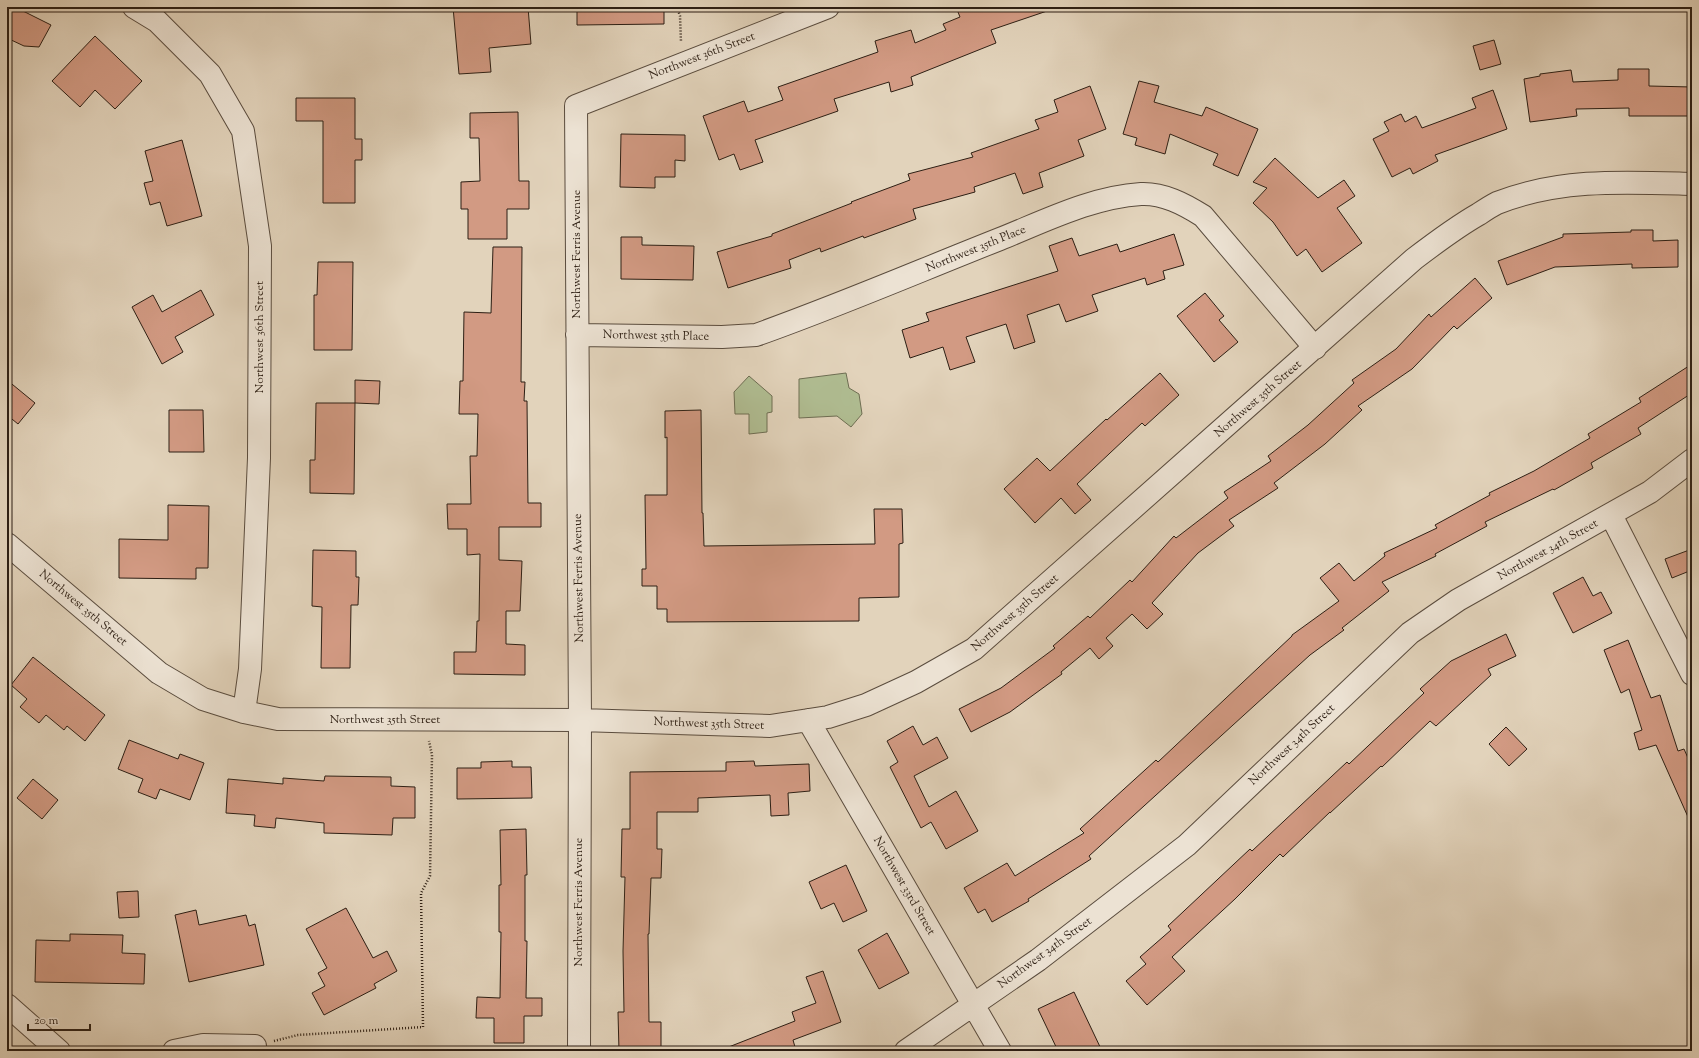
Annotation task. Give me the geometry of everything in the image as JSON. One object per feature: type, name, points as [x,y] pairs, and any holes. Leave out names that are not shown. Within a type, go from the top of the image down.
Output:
[{"type":"street","name":"Northwest 36th Street","points":[[134,7],[157,21],[210,74],[243,131],[260,246],[259,458],[250,669],[244,712]]},
{"type":"street","name":"Northwest 36th Street","points":[[576,106],[828,7]]},
{"type":"street","name":"Northwest Ferris Avenue","points":[[576,106],[580,720],[579,1051]]},
{"type":"street","name":"Northwest 35th Street","points":[[7,544],[159,673],[203,700],[278,720],[580,720],[770,726],[828,717],[866,705],[916,682],[974,650],[1414,259],[1455,228],[1496,204],[1533,192],[1575,184],[1611,182],[1692,184]]},
{"type":"street","name":"Northwest 35th Place","points":[[577,335],[722,337],[756,335],[1061,215],[1118,197],[1142,194],[1165,197],[1189,207],[1203,216],[1315,348]]},
{"type":"street","name":"Northwest 34th Street","points":[[906,1051],[1038,960],[1187,845],[1410,633],[1458,600],[1650,492],[1692,460]]},
{"type":"street","points":[[1611,515],[1692,674]]},
{"type":"street","name":"Northwest 33rd Street","points":[[808,720],[1000,1051]]},
{"type":"street","points":[[7,1005],[59,1051]]},
{"type":"street","points":[[174,1051],[203,1045],[255,1046]]},
{"type":"path","points":[[677,7],[680,16],[682,64]]},
{"type":"path","points":[[255,1046],[298,1035],[423,1027],[421,893],[430,876],[432,756],[426,721]]},
{"type":"green space","points":[[846,373],[849,388],[859,394],[862,414],[851,427],[837,416],[799,418],[799,379]]},
{"type":"green space","points":[[749,376],[772,396],[772,412],[767,413],[767,432],[749,434],[749,414],[735,414],[734,392]]},
{"type":"building","points":[[7,7],[15,7],[51,25],[39,47],[24,46],[7,38]]},
{"type":"building","points":[[453,7],[477,7],[478,10],[528,7],[531,44],[489,48],[491,72],[459,74]]},
{"type":"building","points":[[577,7],[664,7],[664,24],[577,25]]},
{"type":"building","points":[[956,7],[1050,7],[1050,10],[991,30],[996,43],[911,77],[913,85],[891,92],[889,82],[834,99],[838,111],[755,140],[763,162],[740,170],[734,154],[719,160],[703,116],[744,101],[748,112],[783,100],[778,87],[878,52],[875,41],[911,30],[915,43],[946,30],[943,24],[960,17]]},
{"type":"building","points":[[95,36],[142,81],[115,109],[95,90],[80,107],[52,81]]},
{"type":"building","points":[[1494,40],[1501,64],[1480,70],[1473,46]]},
{"type":"building","points":[[1618,69],[1649,69],[1649,86],[1692,87],[1692,116],[1629,116],[1629,108],[1576,109],[1577,116],[1530,122],[1524,79],[1540,76],[1540,74],[1571,70],[1573,82],[1618,80]]},
{"type":"building","points":[[1139,81],[1159,86],[1154,102],[1202,116],[1206,107],[1258,129],[1238,176],[1213,165],[1218,154],[1170,134],[1165,154],[1135,145],[1137,138],[1123,134]]},
{"type":"building","points":[[1090,86],[1106,129],[1078,140],[1084,156],[1039,173],[1043,187],[1023,194],[1015,173],[974,187],[975,192],[913,209],[916,219],[864,238],[863,236],[821,252],[820,248],[789,260],[791,268],[728,288],[717,252],[772,236],[772,234],[910,180],[908,174],[973,157],[971,153],[1039,129],[1035,120],[1058,112],[1054,100]]},
{"type":"building","points":[[1493,90],[1507,129],[1435,155],[1438,161],[1413,174],[1410,168],[1392,177],[1373,139],[1389,131],[1384,122],[1401,114],[1405,122],[1416,116],[1422,128],[1476,108],[1472,98]]},
{"type":"building","points":[[296,98],[355,98],[355,139],[362,139],[362,160],[355,160],[355,203],[323,203],[323,121],[296,121]]},
{"type":"building","points":[[518,112],[519,181],[529,181],[529,209],[507,209],[507,239],[468,239],[468,209],[461,209],[461,182],[480,181],[479,138],[470,138],[470,113]]},
{"type":"building","points":[[621,134],[685,135],[685,161],[675,160],[675,177],[655,177],[655,188],[620,187]]},
{"type":"building","points":[[182,140],[202,216],[167,226],[160,202],[150,205],[144,183],[153,181],[145,151]]},
{"type":"building","points":[[1275,158],[1318,198],[1344,180],[1355,196],[1337,208],[1362,243],[1322,272],[1306,249],[1297,256],[1273,222],[1253,203],[1267,188],[1253,182]]},
{"type":"building","points":[[1631,230],[1653,230],[1653,241],[1678,240],[1678,267],[1632,268],[1632,264],[1555,267],[1507,285],[1498,261],[1563,237],[1563,234],[1631,232]]},
{"type":"building","points":[[1174,234],[1184,265],[1163,271],[1165,279],[1147,285],[1145,278],[1092,295],[1098,311],[1066,322],[1059,304],[1027,315],[1035,342],[1014,349],[1006,324],[966,337],[975,362],[950,370],[943,347],[910,358],[902,330],[929,321],[926,313],[1058,271],[1049,246],[1072,238],[1079,256],[1117,244],[1120,252]]},
{"type":"building","points":[[621,237],[642,237],[642,245],[694,246],[693,280],[621,279]]},
{"type":"building","points":[[493,247],[522,247],[521,382],[525,382],[524,401],[527,401],[528,503],[541,503],[541,527],[499,527],[499,560],[522,561],[520,611],[506,611],[506,644],[525,645],[525,675],[454,674],[454,652],[476,652],[477,621],[479,621],[480,554],[467,555],[467,529],[448,529],[447,504],[471,504],[470,456],[477,456],[478,414],[459,414],[460,381],[463,381],[464,312],[491,313]]},
{"type":"building","points":[[318,262],[353,262],[352,350],[314,350],[314,295],[317,295]]},
{"type":"building","points":[[1475,278],[1492,298],[1457,329],[1454,326],[1412,369],[1358,406],[1362,410],[1325,444],[1274,483],[1278,488],[1229,520],[1234,526],[1198,553],[1152,603],[1163,614],[1147,629],[1132,614],[1106,638],[1113,646],[1099,659],[1090,648],[1061,672],[1062,674],[1010,712],[971,732],[959,709],[1001,688],[1055,648],[1053,646],[1088,616],[1090,618],[1130,580],[1132,582],[1174,536],[1176,538],[1228,498],[1224,492],[1271,461],[1268,456],[1308,425],[1354,383],[1352,380],[1396,349],[1429,314],[1431,317]]},
{"type":"building","points":[[201,290],[214,315],[175,337],[183,352],[162,364],[132,307],[153,295],[162,312]]},
{"type":"building","points":[[1205,293],[1224,316],[1219,320],[1238,342],[1214,362],[1177,316]]},
{"type":"building","points":[[1692,364],[1692,393],[1638,428],[1641,434],[1591,463],[1593,468],[1554,490],[1553,489],[1485,522],[1487,526],[1435,554],[1436,556],[1382,582],[1389,591],[1342,628],[1344,630],[1310,655],[1089,856],[1091,859],[1028,899],[1029,901],[992,922],[985,909],[978,913],[964,888],[1007,863],[1015,876],[1084,833],[1080,829],[1156,760],[1158,762],[1292,635],[1339,601],[1320,578],[1339,563],[1354,581],[1385,556],[1384,553],[1437,528],[1435,525],[1490,495],[1489,493],[1534,471],[1590,438],[1588,434],[1641,402],[1639,398]]},
{"type":"building","points":[[1160,373],[1179,395],[1145,426],[1142,423],[1077,484],[1091,500],[1075,514],[1061,498],[1035,523],[1004,489],[1037,458],[1050,471],[1106,419],[1107,420]]},
{"type":"building","points":[[7,380],[35,403],[18,424],[7,415]]},
{"type":"building","points":[[355,380],[380,381],[379,404],[355,403]]},
{"type":"building","points":[[316,403],[355,403],[354,494],[310,493],[310,460],[315,460]]},
{"type":"building","points":[[169,410],[203,410],[204,452],[169,452]]},
{"type":"building","points":[[701,410],[702,513],[704,546],[875,544],[874,509],[902,509],[903,543],[899,544],[899,597],[859,598],[859,621],[667,622],[667,609],[657,609],[657,586],[642,586],[642,569],[646,569],[645,495],[667,495],[667,437],[665,438],[665,411]]},
{"type":"building","points":[[168,505],[209,506],[208,568],[196,568],[196,579],[119,578],[119,539],[168,540]]},
{"type":"building","points":[[1692,549],[1692,570],[1672,578],[1665,559]]},
{"type":"building","points":[[313,550],[356,551],[356,577],[359,577],[358,605],[351,605],[350,668],[321,668],[322,607],[312,606]]},
{"type":"building","points":[[1583,577],[1593,596],[1601,592],[1612,613],[1573,633],[1553,593]]},
{"type":"building","points":[[1506,634],[1516,656],[1488,669],[1491,675],[1436,726],[1430,721],[1283,857],[1280,854],[1235,899],[1172,957],[1185,971],[1147,1005],[1126,981],[1146,964],[1140,957],[1171,930],[1168,926],[1250,849],[1252,851],[1347,762],[1349,764],[1424,693],[1420,689],[1451,661]]},
{"type":"building","points":[[1628,640],[1651,698],[1660,695],[1678,751],[1684,749],[1692,767],[1692,826],[1656,745],[1639,750],[1634,733],[1642,730],[1629,689],[1621,693],[1604,650]]},
{"type":"building","points":[[33,657],[105,715],[85,741],[67,726],[64,730],[46,715],[39,723],[20,707],[27,699],[11,685]]},
{"type":"building","points":[[913,726],[923,745],[937,737],[948,758],[914,776],[929,807],[956,791],[978,831],[946,849],[931,822],[921,828],[890,767],[898,762],[887,741]]},
{"type":"building","points":[[1506,727],[1527,749],[1509,766],[1489,744]]},
{"type":"building","points":[[129,740],[178,759],[180,754],[204,763],[190,800],[160,789],[156,799],[138,792],[143,779],[118,769]]},
{"type":"building","points":[[512,761],[512,767],[531,767],[532,798],[457,799],[457,768],[481,768],[481,762]]},
{"type":"building","points":[[754,761],[755,766],[809,764],[810,791],[788,793],[789,815],[771,816],[770,795],[698,798],[698,812],[657,812],[657,849],[662,849],[661,878],[651,878],[648,934],[649,1022],[661,1022],[661,1051],[619,1051],[618,1012],[624,1012],[623,951],[625,877],[621,877],[622,829],[630,829],[630,772],[726,771],[726,762]]},
{"type":"building","points":[[325,776],[391,777],[391,786],[415,787],[415,818],[393,818],[392,835],[324,833],[324,823],[276,818],[275,828],[254,826],[255,815],[226,813],[228,779],[283,784],[283,778],[324,781]]},
{"type":"building","points":[[33,779],[58,800],[42,819],[17,798]]},
{"type":"building","points":[[526,829],[526,998],[542,998],[542,1016],[524,1016],[524,1043],[494,1043],[494,1018],[476,1018],[477,997],[500,998],[500,830]]},
{"type":"building","points":[[846,865],[867,911],[843,922],[834,903],[821,909],[809,882]]},
{"type":"building","points":[[138,891],[139,917],[119,918],[117,892]]},
{"type":"building","points":[[346,908],[373,958],[387,951],[397,971],[374,984],[376,988],[324,1015],[312,993],[325,986],[318,973],[327,968],[306,929]]},
{"type":"building","points":[[196,910],[199,925],[246,915],[249,926],[255,924],[264,965],[189,982],[175,915]]},
{"type":"building","points":[[887,933],[909,973],[879,989],[858,950]]},
{"type":"building","points":[[70,934],[123,935],[122,953],[145,954],[144,984],[35,982],[36,940],[70,941]]},
{"type":"building","points":[[823,971],[841,1022],[793,1040],[795,1047],[786,1051],[721,1050],[795,1021],[792,1012],[816,1003],[806,977]]},
{"type":"building","points":[[1074,992],[1102,1051],[1058,1051],[1038,1009]]}]
